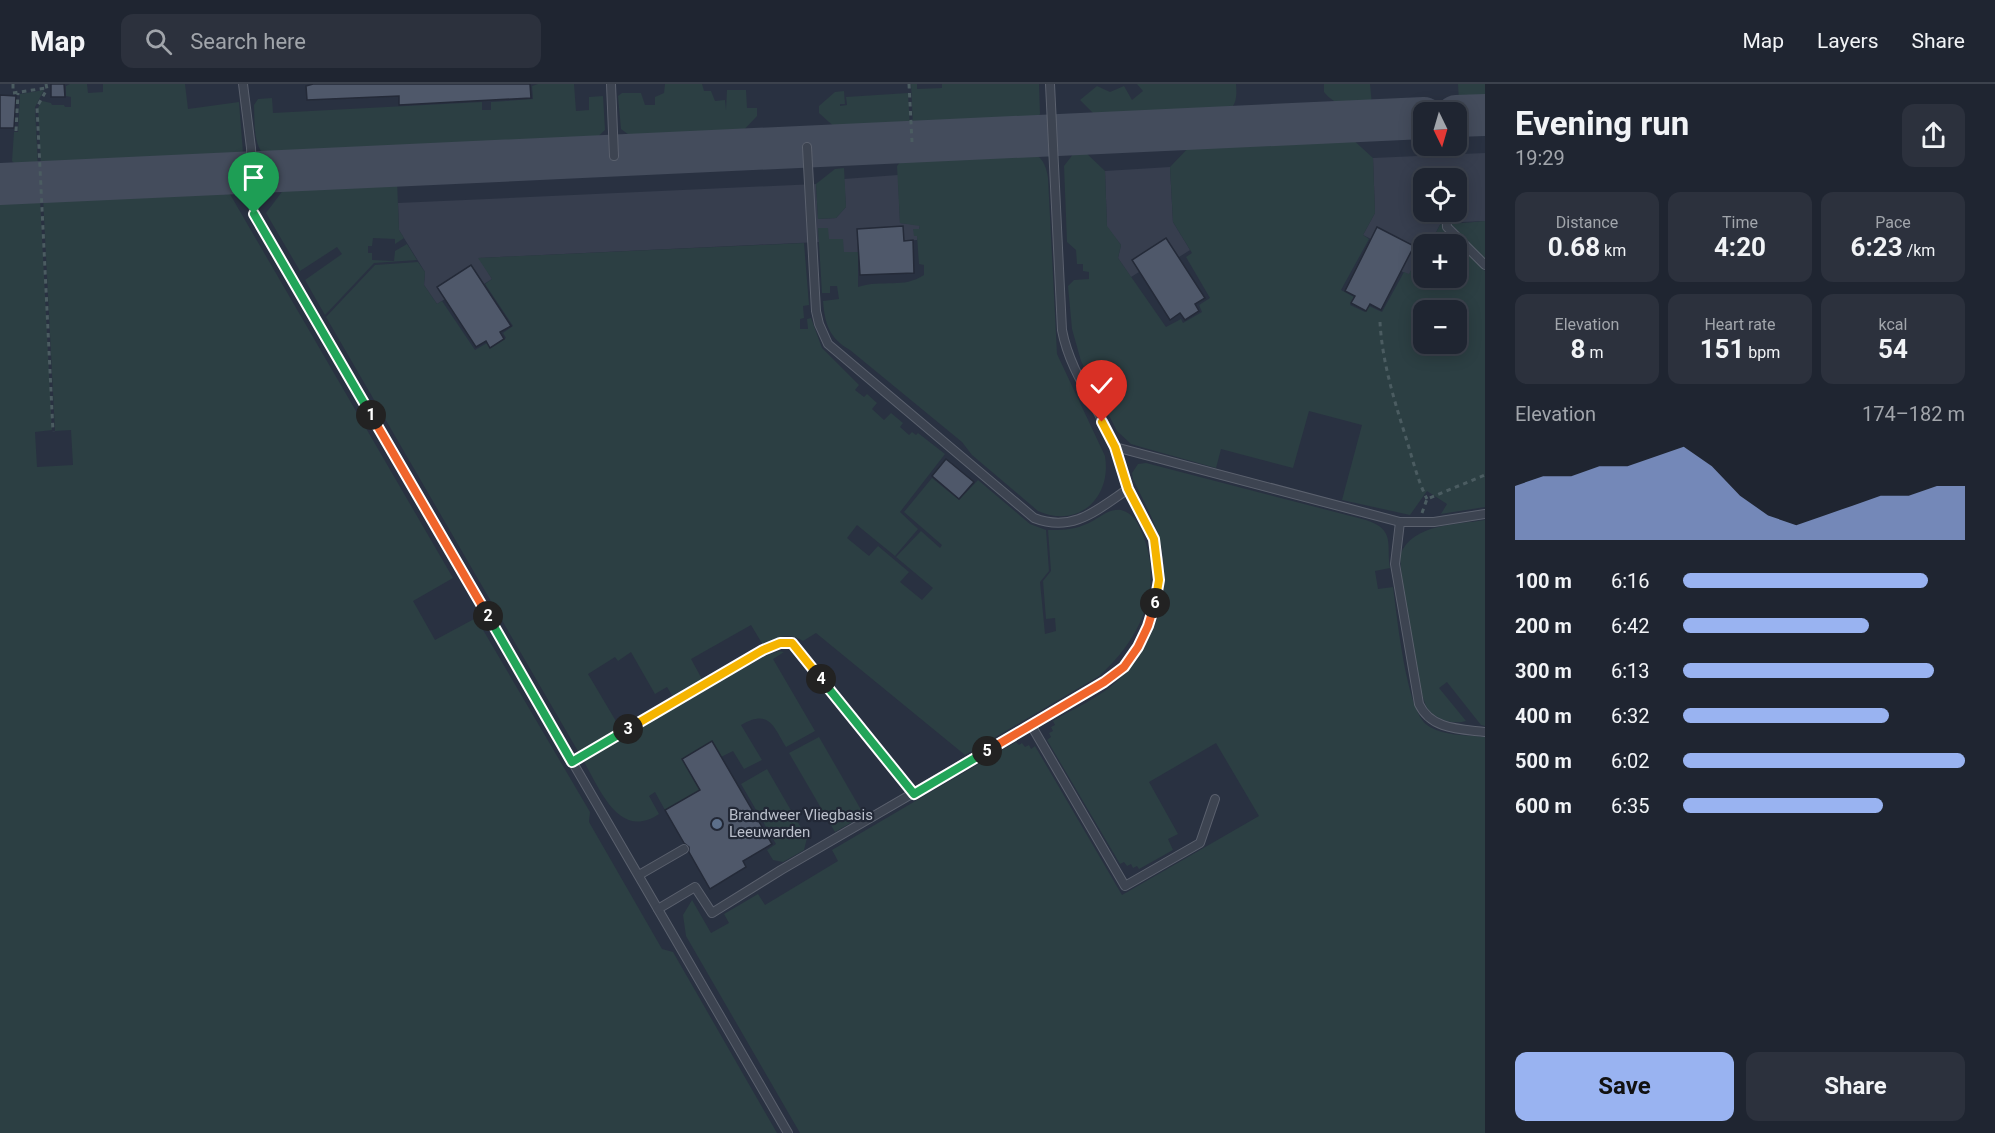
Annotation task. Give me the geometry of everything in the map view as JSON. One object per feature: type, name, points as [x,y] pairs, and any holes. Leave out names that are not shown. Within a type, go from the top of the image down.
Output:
[{"type":"lane","points":[[243,84],[251,148],[254,214],[788,1133]]},
{"type":"lane","points":[[611,84],[614,156]]},
{"type":"lane","points":[[658,909],[695,887],[712,913],[781,870],[1104,682],[1124,667],[1138,647],[1148,626],[1157,598],[1159,580],[1154,539],[1128,489],[1115,447],[1073,367],[1066,350],[1062,330],[1050,84]]},
{"type":"lane","points":[[807,147],[816,311],[828,344],[1034,518],[1047,523],[1082,519],[1128,489]]},
{"type":"lane","points":[[1447,222],[1447,227],[1485,265]]},
{"type":"lane","points":[[1115,447],[1400,522],[1418,523],[1485,514]]},
{"type":"lane","points":[[1400,522],[1395,564],[1419,705],[1426,716],[1437,724],[1485,732]]},
{"type":"lane","points":[[572,762],[763,650],[780,643],[792,643],[914,794]]},
{"type":"lane","points":[[1031,725],[1125,886],[1200,843],[1215,799]]},
{"type":"lane","points":[[639,875],[684,849]]},
{"type":"path","points":[[13,84],[13,93],[46,86]]},
{"type":"path","points":[[909,84],[912,142]]},
{"type":"path","points":[[46,86],[37,107],[53,432]]},
{"type":"path","points":[[16,131],[18,93]]},
{"type":"path","points":[[1380,322],[1381,339],[1398,413],[1421,487],[1427,499]]},
{"type":"path","points":[[1418,523],[1427,499],[1485,475]]},
{"type":"shaded area","points":[[1485,153],[1485,221],[1467,222],[1467,168],[1413,168],[1413,222],[1463,222],[1441,223],[1435,234],[1413,234],[1413,246],[1378,227],[1371,239],[1363,235],[1375,213],[1373,158],[1467,156],[1467,154]]},
{"type":"shaded area","points":[[1170,167],[1173,222],[1190,250],[1179,257],[1166,238],[1132,260],[1139,272],[1131,277],[1118,258],[1121,245],[1107,227],[1105,171]]},
{"type":"shaded area","points":[[898,175],[900,223],[920,225],[917,240],[904,241],[903,227],[858,229],[859,252],[843,253],[818,229],[819,242],[479,258],[492,279],[484,284],[471,265],[437,287],[445,299],[437,304],[424,285],[425,272],[399,230],[398,203],[816,184],[818,219],[836,218],[846,207],[844,179]]},
{"type":"shaded area","points":[[1413,246],[1413,267],[1409,275],[1401,271]]},
{"type":"green space","points":[[87,84],[88,93],[103,92],[103,84],[185,84],[188,109],[239,102],[243,153],[234,158],[41,168],[38,108],[42,101],[52,105],[71,107],[71,97],[66,96],[66,86]]},
{"type":"green space","points":[[574,84],[576,111],[589,110],[589,97],[603,96],[605,130],[592,142],[270,158],[264,155],[257,143],[254,105],[258,99],[272,98],[273,113],[482,102],[482,110],[491,110],[491,102],[533,99],[532,86]]},
{"type":"green space","points":[[665,84],[702,84],[704,91],[711,91],[715,101],[725,100],[726,110],[727,90],[746,90],[747,108],[757,108],[757,116],[739,135],[636,140],[621,129],[618,96],[622,93],[641,93],[645,105],[655,105],[655,97],[664,93]]},
{"type":"green space","points":[[911,84],[917,84],[917,89],[942,88],[942,84],[1039,84],[1040,114],[1034,121],[913,128]]},
{"type":"green space","points":[[1137,84],[1236,84],[1236,98],[1231,109],[1222,113],[1098,118],[1080,100],[1097,86],[1110,92],[1124,86],[1132,100],[1143,91]]},
{"type":"green space","points":[[1324,84],[1370,84],[1372,105],[1340,104],[1324,92]]},
{"type":"green space","points":[[1458,84],[1485,84],[1485,100],[1459,102]]},
{"type":"green space","points":[[44,90],[35,107],[38,168],[21,169],[12,161],[14,132],[18,132],[20,94]]},
{"type":"green space","points":[[844,91],[845,104],[840,104],[840,106],[847,105],[846,97],[908,93],[910,127],[839,131],[819,113],[819,106],[835,92]]},
{"type":"green space","points":[[1349,136],[1373,158],[1375,213],[1363,235],[1369,239],[1341,290],[1354,297],[1350,305],[1365,312],[1369,306],[1382,312],[1404,272],[1409,274],[1413,266],[1413,288],[1467,288],[1467,253],[1485,271],[1485,507],[1441,514],[1447,504],[1427,491],[1410,515],[1342,500],[1362,425],[1309,411],[1293,468],[1221,449],[1216,468],[1131,444],[1117,431],[1081,361],[1072,329],[1068,286],[1074,280],[1089,279],[1089,272],[1083,271],[1083,264],[1077,264],[1076,250],[1067,242],[1064,166],[1077,149],[1082,149],[1105,171],[1107,226],[1121,245],[1118,258],[1166,327],[1181,319],[1183,323],[1202,312],[1199,305],[1210,298],[1186,257],[1192,253],[1173,222],[1170,167],[1193,143]]},
{"type":"green space","points":[[1030,151],[1043,162],[1048,178],[1057,354],[1105,456],[1106,471],[1097,497],[1079,513],[1066,516],[1053,516],[1038,511],[972,455],[962,442],[837,341],[829,330],[823,301],[839,299],[837,286],[830,286],[830,293],[822,293],[818,228],[828,228],[829,239],[843,239],[844,252],[858,252],[858,287],[908,282],[924,275],[924,265],[919,264],[917,236],[914,236],[913,229],[919,229],[920,226],[900,223],[897,166],[905,157]]},
{"type":"green space","points":[[844,168],[846,207],[836,218],[818,219],[816,184],[835,169]]},
{"type":"green space","points":[[397,180],[399,230],[404,238],[395,244],[395,239],[373,238],[372,246],[368,246],[368,253],[372,253],[372,260],[394,261],[395,251],[407,244],[417,260],[374,263],[325,315],[305,280],[342,254],[337,247],[300,271],[266,213],[287,185]]},
{"type":"green space","points":[[227,189],[453,578],[413,601],[435,640],[476,618],[590,812],[589,822],[662,949],[673,952],[777,1133],[0,1133],[0,199],[40,198],[52,430],[35,432],[37,467],[73,465],[71,430],[55,431],[43,197]]},
{"type":"green space","points":[[1485,221],[1485,259],[1467,240],[1467,234],[1461,234],[1451,224]]},
{"type":"green space","points":[[1441,223],[1447,234],[1435,234]]},
{"type":"green space","points":[[804,243],[809,305],[803,306],[804,318],[800,319],[800,329],[808,329],[807,319],[811,318],[822,348],[859,385],[855,390],[864,397],[867,394],[877,403],[872,409],[884,420],[891,413],[903,423],[900,427],[909,435],[912,432],[916,435],[918,433],[945,454],[900,512],[918,529],[895,556],[857,525],[847,538],[869,556],[878,546],[909,572],[900,582],[922,600],[933,588],[896,557],[921,531],[940,548],[942,545],[904,512],[932,478],[959,500],[978,480],[1030,524],[1046,530],[1049,571],[1040,582],[1045,634],[1056,631],[1055,618],[1046,619],[1043,581],[1051,571],[1048,530],[1075,528],[1111,511],[1121,510],[1129,513],[1137,522],[1148,553],[1151,573],[1145,611],[1126,646],[1099,676],[965,755],[816,633],[803,641],[787,636],[763,645],[751,625],[691,659],[703,681],[673,697],[667,687],[655,694],[631,652],[618,661],[615,657],[588,674],[620,728],[579,753],[326,317],[375,265],[418,262],[425,272],[424,285],[437,304],[442,301],[475,350],[487,343],[491,348],[506,338],[503,333],[513,326],[485,284],[492,279],[478,258]]},
{"type":"green space","points":[[1146,463],[1366,520],[1382,528],[1386,533],[1390,568],[1375,571],[1378,589],[1393,587],[1408,682],[1420,716],[1433,729],[1485,737],[1485,1133],[800,1133],[686,936],[683,915],[692,900],[711,933],[729,923],[724,914],[758,894],[765,905],[838,861],[832,850],[1016,742],[1019,745],[1022,743],[1025,747],[1029,745],[1031,749],[1035,746],[1122,895],[1259,816],[1216,743],[1149,782],[1178,834],[1168,839],[1173,850],[1139,869],[1137,866],[1133,868],[1131,864],[1127,866],[1124,862],[1120,864],[1047,740],[1051,737],[1049,733],[1053,731],[1051,727],[1055,725],[1053,721],[1101,694],[1129,669],[1141,653],[1158,616],[1164,577],[1163,557],[1157,530],[1132,473],[1138,464]]},
{"type":"green space","points":[[1485,520],[1485,726],[1481,725],[1447,682],[1439,688],[1466,721],[1446,721],[1428,709],[1415,660],[1406,610],[1400,555],[1406,545],[1425,531],[1436,527]]},
{"type":"green space","points":[[779,651],[784,652],[773,659],[815,731],[786,747],[769,722],[764,719],[750,720],[741,725],[762,760],[744,769],[733,751],[721,757],[712,742],[682,759],[700,790],[665,810],[655,792],[649,796],[659,814],[645,821],[633,821],[612,808],[583,760],[763,657]]},
{"type":"green space","points":[[819,737],[864,815],[835,832],[789,753]]},
{"type":"green space","points":[[767,769],[807,838],[804,850],[783,862],[773,860],[767,850],[776,844],[741,784]]},
{"type":"building","points":[[51,84],[64,84],[65,97],[51,97]]},
{"type":"building","points":[[313,84],[530,84],[531,98],[399,105],[399,96],[307,100],[306,86]]},
{"type":"building","points":[[0,95],[16,96],[14,128],[0,128]]},
{"type":"building","points":[[903,226],[904,241],[913,240],[914,273],[860,275],[857,229]]},
{"type":"building","points":[[1377,227],[1413,245],[1381,310],[1370,304],[1366,311],[1351,303],[1355,296],[1345,291]]},
{"type":"building","points":[[1166,238],[1205,298],[1195,304],[1199,311],[1185,320],[1180,313],[1170,320],[1132,260]]},
{"type":"building","points":[[471,265],[511,326],[500,332],[504,339],[490,348],[486,341],[476,347],[437,287]]},
{"type":"building","points":[[946,459],[974,482],[959,499],[932,476]]},
{"type":"building","name":"Brandweer Vliegbasis Leeuwarden","points":[[712,741],[772,844],[743,861],[746,867],[710,889],[689,852],[689,847],[684,843],[665,810],[700,790],[682,759]]},
{"type":"taxiway","points":[[1467,116],[1485,115]]},
{"type":"taxiway","points":[[0,184],[1413,119]]},
{"type":"place","name":"Brandweer Vliegbasis Leeuwarden","points":[[717,824]]},
{"type":"route","points":[[254,214],[572,762],[763,650],[780,643],[792,643],[914,794],[1104,682],[1124,667],[1138,647],[1157,598],[1159,580],[1154,539],[1128,489],[1115,447],[1102,422]]}]
